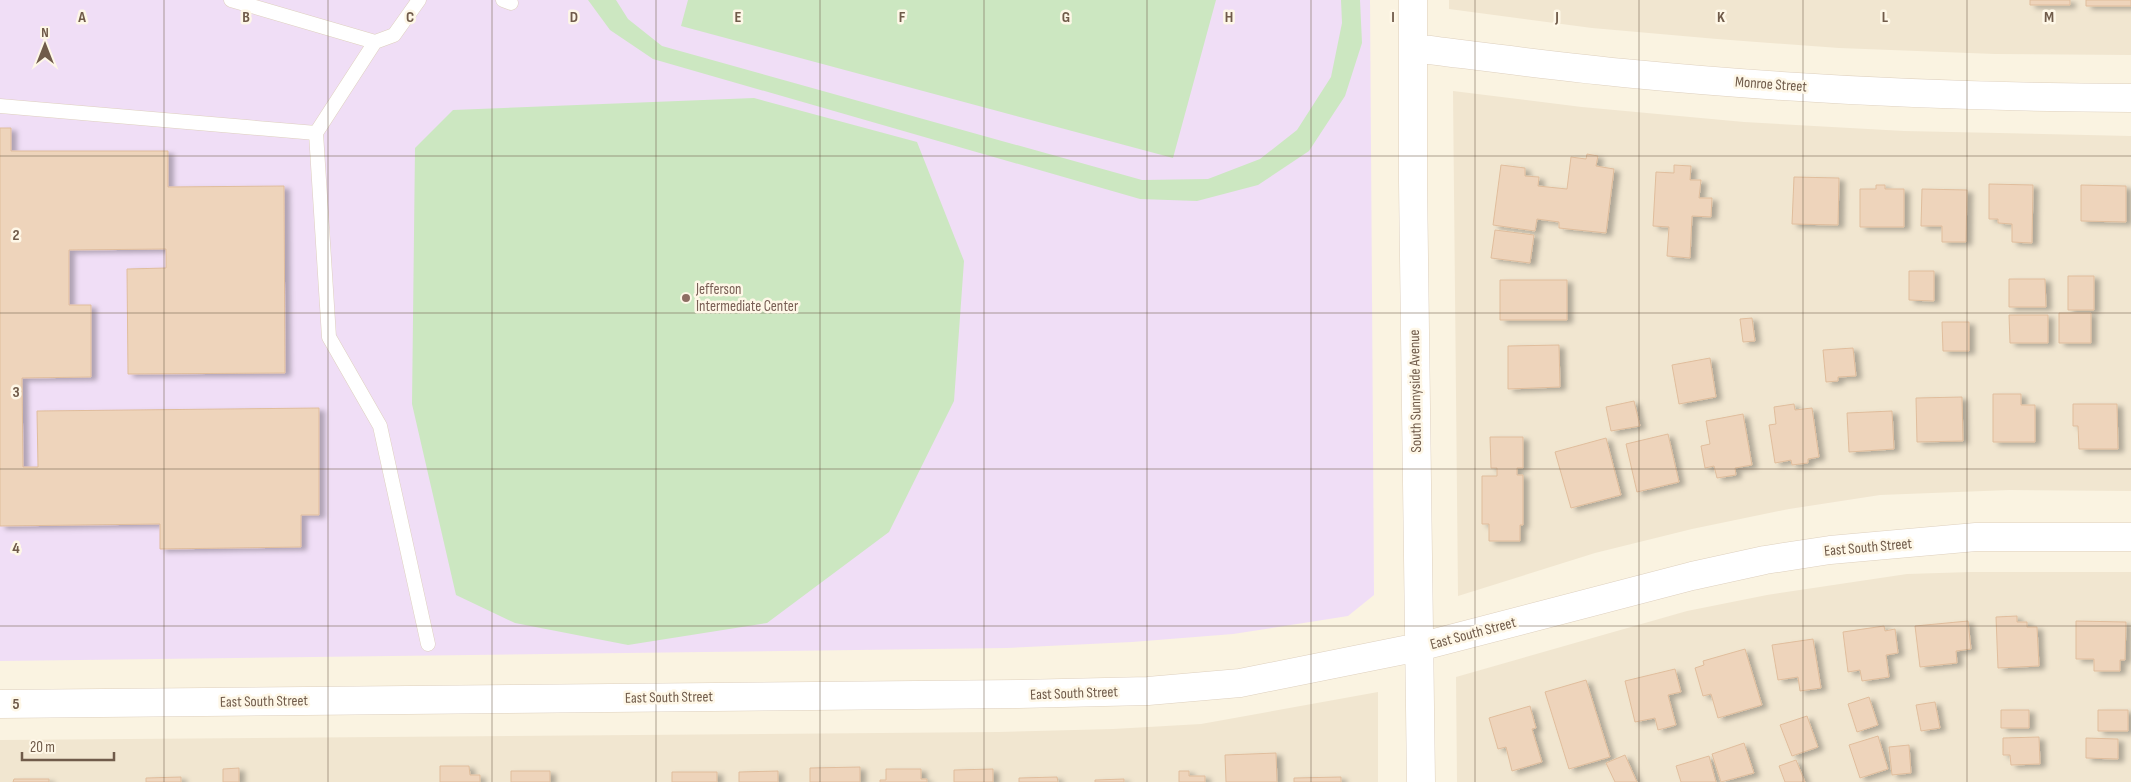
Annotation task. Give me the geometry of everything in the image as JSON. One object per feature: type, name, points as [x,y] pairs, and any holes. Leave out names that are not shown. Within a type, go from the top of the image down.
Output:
[{"type":"street","name":"South Sunnyside Avenue","points":[[1413,0],[1421,782]]},
{"type":"street","name":"Monroe Street","points":[[1413,48],[1634,74],[1738,82],[1932,94],[2131,98]]},
{"type":"street","name":"East South Street","points":[[0,704],[1019,694],[1148,691],[1240,682],[1419,647],[1692,576],[1774,558],[1830,550],[1976,537],[2131,537]]},
{"type":"lane","points":[[231,0],[375,42],[394,35],[419,0]]},
{"type":"lane","points":[[375,42],[316,133],[329,337],[380,426],[428,644]]},
{"type":"lane","points":[[0,106],[42,108],[316,133]]},
{"type":"shaded area","name":"Jefferson Intermediate Center","points":[[0,0],[1370,0],[1374,595],[1348,616],[1233,634],[1132,642],[1007,648],[0,661]]},
{"type":"shaded area","points":[[1449,0],[2131,0],[2131,55],[1995,54],[1839,48],[1717,39],[1592,28],[1449,9]]},
{"type":"shaded area","points":[[1453,91],[1582,107],[1744,122],[1904,131],[2131,136],[2131,491],[2010,490],[1880,495],[1789,509],[1692,529],[1595,553],[1458,596]]},
{"type":"shaded area","points":[[2131,572],[2131,782],[1457,782],[1456,677],[1687,611],[1767,595],[1907,574]]},
{"type":"shaded area","points":[[1378,692],[1378,782],[0,782],[0,740],[999,732],[1113,729],[1201,724]]},
{"type":"green space","points":[[588,0],[616,0],[628,19],[662,46],[1142,180],[1208,179],[1260,159],[1297,130],[1331,77],[1342,23],[1341,0],[1360,0],[1362,43],[1345,96],[1309,151],[1258,185],[1197,201],[1140,199],[653,59],[610,30]]},
{"type":"green space","points":[[688,0],[1216,0],[1173,158],[681,26]]},
{"type":"green space","points":[[754,98],[917,142],[964,261],[954,401],[889,532],[767,623],[628,645],[515,623],[456,595],[412,404],[415,148],[453,110]]},
{"type":"building","points":[[2030,0],[2070,0],[2070,5],[2030,5]]},
{"type":"building","points":[[2086,0],[2131,0],[2131,6],[2086,6]]},
{"type":"building","points":[[0,128],[11,128],[11,151],[168,151],[168,187],[284,186],[285,373],[128,374],[127,269],[166,268],[166,249],[69,250],[69,305],[91,305],[91,377],[22,378],[23,467],[38,467],[37,411],[319,408],[319,515],[301,515],[301,547],[160,549],[160,524],[0,526]]},
{"type":"building","points":[[1587,154],[1598,156],[1596,166],[1614,169],[1606,233],[1559,228],[1559,222],[1537,219],[1535,231],[1493,225],[1501,165],[1525,168],[1525,176],[1539,177],[1538,186],[1567,189],[1571,157],[1586,159]]},
{"type":"building","points":[[1674,165],[1691,166],[1690,180],[1701,180],[1699,198],[1712,198],[1711,217],[1692,216],[1690,258],[1667,256],[1669,227],[1653,226],[1656,172],[1674,173]]},
{"type":"building","points":[[1794,177],[1839,178],[1838,225],[1792,224]]},
{"type":"building","points":[[1989,184],[2033,185],[2032,243],[2012,242],[2012,224],[1998,223],[1998,219],[1989,219]]},
{"type":"building","points":[[1876,185],[1885,185],[1885,189],[1904,189],[1904,227],[1860,227],[1860,189],[1876,189]]},
{"type":"building","points":[[2081,185],[2126,186],[2126,222],[2081,221]]},
{"type":"building","points":[[1922,189],[1967,190],[1966,242],[1942,242],[1942,226],[1921,226]]},
{"type":"building","points":[[1495,230],[1534,235],[1530,263],[1491,258]]},
{"type":"building","points":[[1909,271],[1934,271],[1934,301],[1909,300]]},
{"type":"building","points":[[2068,276],[2094,276],[2094,310],[2068,310]]},
{"type":"building","points":[[2009,279],[2045,279],[2046,307],[2009,307]]},
{"type":"building","points":[[1500,280],[1567,280],[1567,320],[1500,320]]},
{"type":"building","points":[[2059,313],[2091,313],[2091,343],[2059,343]]},
{"type":"building","points":[[2009,315],[2048,315],[2048,343],[2010,343]]},
{"type":"building","points":[[1752,318],[1755,341],[1743,342],[1740,319]]},
{"type":"building","points":[[1942,322],[1969,322],[1969,351],[1943,351]]},
{"type":"building","points":[[1559,345],[1560,387],[1508,389],[1508,346]]},
{"type":"building","points":[[1853,348],[1856,376],[1838,377],[1838,381],[1826,382],[1823,350]]},
{"type":"building","points":[[1710,358],[1716,397],[1679,404],[1672,365]]},
{"type":"building","points":[[1993,394],[2021,394],[2021,405],[2035,405],[2035,442],[1993,442]]},
{"type":"building","points":[[1962,397],[1963,441],[1917,442],[1916,398]]},
{"type":"building","points":[[1634,401],[1640,426],[1611,431],[1606,407]]},
{"type":"building","points":[[1794,404],[1795,410],[1812,408],[1819,457],[1808,459],[1808,463],[1792,465],[1791,460],[1775,463],[1769,425],[1776,424],[1774,407]]},
{"type":"building","points":[[2073,404],[2117,404],[2118,449],[2079,449],[2078,426],[2073,426]]},
{"type":"building","points":[[1892,411],[1894,449],[1849,452],[1847,413]]},
{"type":"building","points":[[1743,414],[1752,465],[1735,468],[1736,475],[1717,478],[1714,466],[1705,468],[1701,446],[1710,444],[1706,421]]},
{"type":"building","points":[[1668,434],[1679,482],[1637,492],[1626,444]]},
{"type":"building","points":[[1490,437],[1523,437],[1523,468],[1517,468],[1517,475],[1523,475],[1523,525],[1520,525],[1520,541],[1489,541],[1489,524],[1482,524],[1482,476],[1497,476],[1497,468],[1491,468]]},
{"type":"building","points":[[1606,438],[1621,495],[1571,508],[1555,452]]},
{"type":"building","points":[[2017,616],[2017,622],[2027,622],[2027,627],[2037,627],[2039,666],[1998,668],[1996,617]]},
{"type":"building","points":[[1968,621],[1971,649],[1956,651],[1957,663],[1920,667],[1915,626]]},
{"type":"building","points":[[2076,621],[2126,622],[2125,660],[2120,660],[2120,671],[2094,671],[2094,659],[2076,659]]},
{"type":"building","points":[[1884,626],[1885,631],[1895,629],[1898,653],[1886,655],[1889,677],[1862,681],[1860,670],[1848,672],[1843,632]]},
{"type":"building","points":[[1813,639],[1821,688],[1800,691],[1798,677],[1778,680],[1772,645]]},
{"type":"building","points":[[1745,649],[1762,705],[1718,718],[1711,694],[1703,696],[1695,668],[1704,665],[1703,661]]},
{"type":"building","points":[[1675,669],[1681,692],[1668,695],[1676,725],[1658,730],[1655,718],[1635,722],[1625,681]]},
{"type":"building","points":[[1586,680],[1610,757],[1569,769],[1545,692]]},
{"type":"building","points":[[1869,697],[1878,725],[1857,732],[1848,704]]},
{"type":"building","points":[[1935,702],[1940,728],[1921,731],[1916,705]]},
{"type":"building","points":[[1530,706],[1536,728],[1532,729],[1542,762],[1512,771],[1506,747],[1498,749],[1489,718]]},
{"type":"building","points":[[2001,710],[2029,710],[2029,728],[2001,728]]},
{"type":"building","points":[[2098,710],[2128,710],[2128,731],[2098,731]]},
{"type":"building","points":[[1807,716],[1818,747],[1792,756],[1780,725]]},
{"type":"building","points":[[1878,736],[1888,769],[1860,778],[1849,745]]},
{"type":"building","points":[[2039,737],[2040,764],[2011,765],[2010,755],[2003,755],[2003,738]]},
{"type":"building","points":[[2086,738],[2118,739],[2118,759],[2086,758]]},
{"type":"building","points":[[1744,743],[1754,773],[1721,782],[1712,754]]},
{"type":"building","points":[[1909,745],[1911,773],[1892,775],[1889,747]]},
{"type":"building","points":[[1276,753],[1277,782],[1226,782],[1225,755]]},
{"type":"building","points":[[1625,755],[1637,782],[1615,782],[1606,763]]},
{"type":"building","points":[[1709,756],[1716,782],[1681,782],[1676,766]]},
{"type":"building","points":[[1796,760],[1805,782],[1785,782],[1779,766]]},
{"type":"building","points":[[440,766],[469,766],[470,775],[480,775],[480,782],[440,782]]},
{"type":"building","points":[[860,767],[860,782],[810,782],[810,768]]},
{"type":"building","points":[[239,768],[239,782],[223,782],[223,769]]},
{"type":"building","points":[[886,769],[921,769],[921,779],[927,779],[927,782],[880,782],[880,780],[886,780]]},
{"type":"building","points":[[993,769],[993,782],[954,782],[954,770]]},
{"type":"building","points":[[511,771],[550,771],[550,782],[511,782]]},
{"type":"building","points":[[778,771],[778,782],[739,782],[739,772]]},
{"type":"building","points":[[1179,771],[1189,771],[1189,776],[1205,776],[1205,782],[1179,782]]},
{"type":"building","points":[[672,772],[717,772],[717,782],[672,782]]},
{"type":"building","points":[[181,777],[181,782],[146,782],[146,778]]},
{"type":"building","points":[[1057,777],[1058,782],[1019,782],[1019,778]]},
{"type":"building","points":[[1341,777],[1341,782],[1294,782],[1294,778]]},
{"type":"building","points":[[14,779],[49,779],[49,782],[13,782]]},
{"type":"building","points":[[1124,779],[1124,782],[1095,782],[1095,780]]},
{"type":"place","name":"Jefferson Intermediate Center","points":[[686,298]]}]
